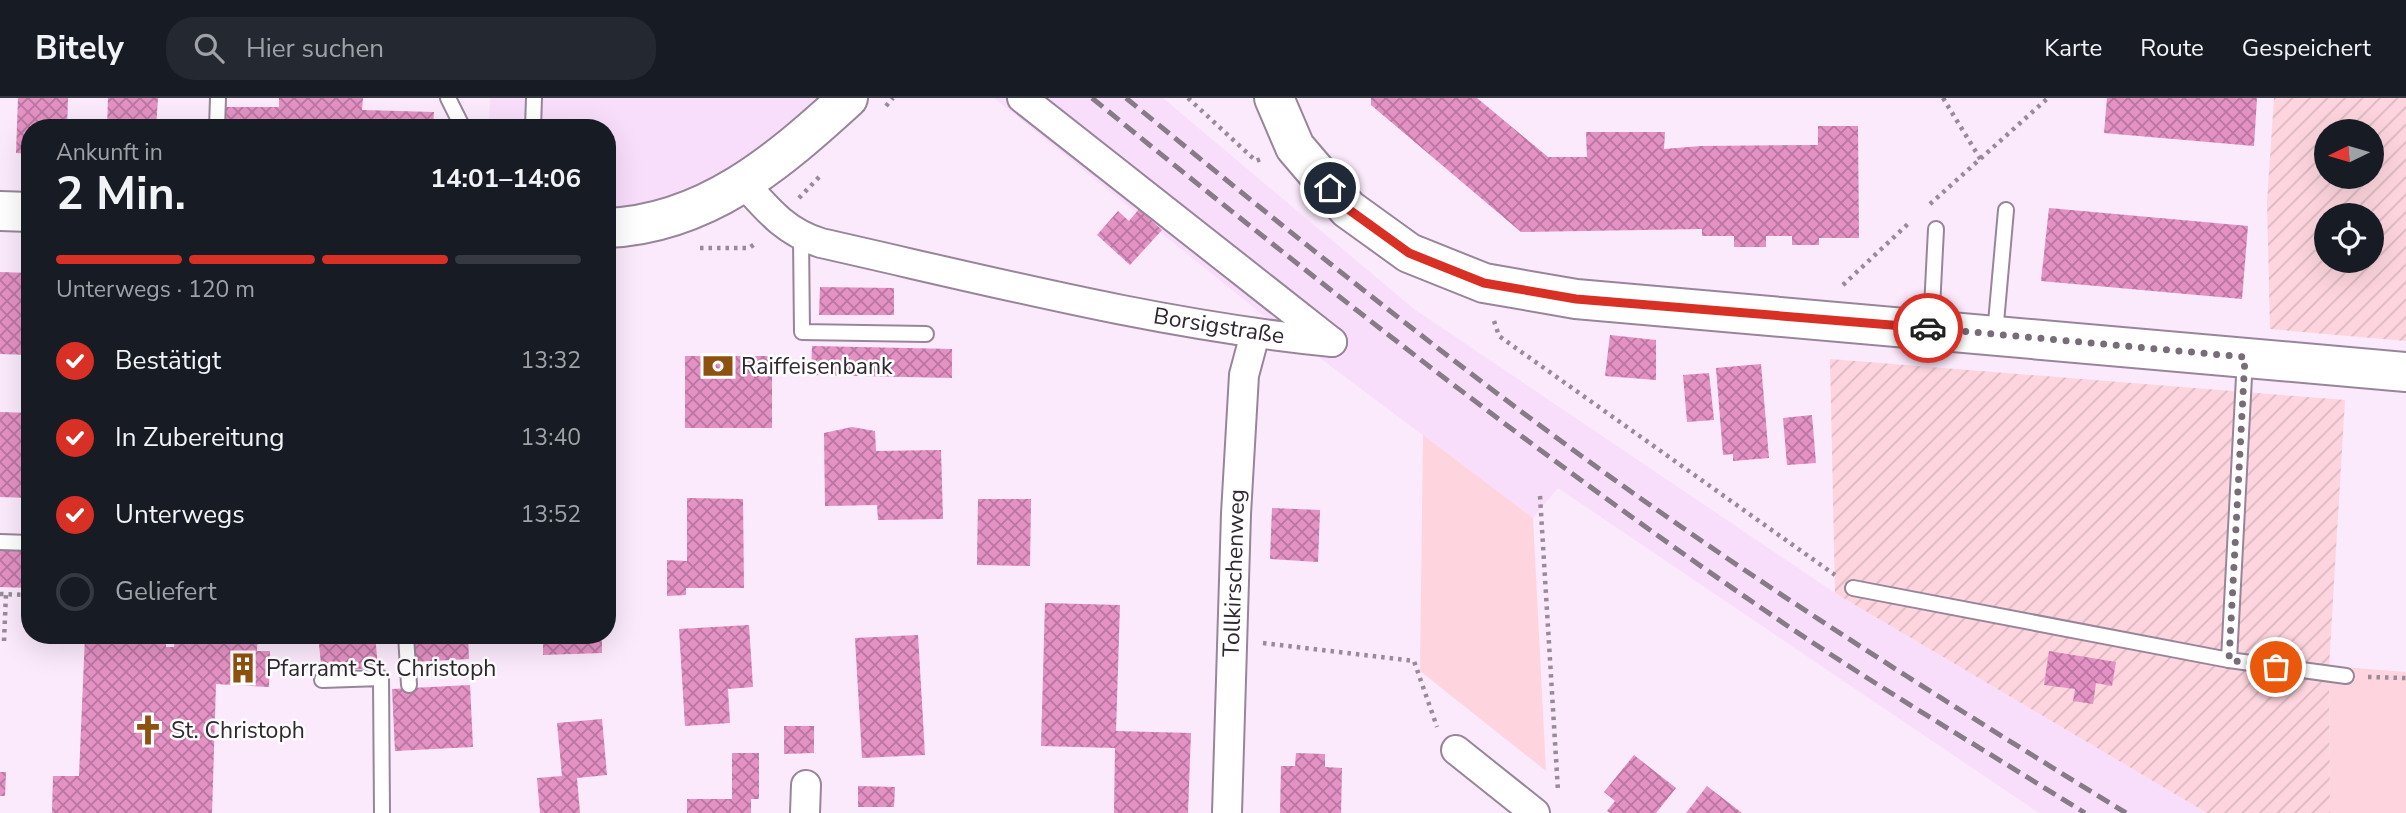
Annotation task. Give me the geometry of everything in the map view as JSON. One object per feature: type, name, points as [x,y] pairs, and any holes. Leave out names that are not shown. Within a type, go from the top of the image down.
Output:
[{"type":"main road","points":[[1274,98],[1295,147],[1348,209],[1409,253],[1484,283],[1576,299],[1931,328],[2406,372]]},
{"type":"main road","points":[[616,228],[630,227],[699,209],[785,152],[837,101]]},
{"type":"main road","points":[[0,211],[21,212]]},
{"type":"street","name":"Borsigstraße","points":[[791,230],[1072,299],[1255,334],[1332,342],[1022,98]]},
{"type":"street","points":[[743,182],[791,230]]},
{"type":"street","name":"Tollkirschenweg","points":[[1227,813],[1231,639],[1244,375],[1255,334]]},
{"type":"street","points":[[1456,750],[1546,806]]},
{"type":"street","points":[[805,813],[806,785]]},
{"type":"lane","points":[[217,119],[218,98]]},
{"type":"lane","points":[[448,98],[458,119]]},
{"type":"lane","points":[[533,119],[534,98]]},
{"type":"lane","points":[[1995,334],[2006,210]]},
{"type":"lane","points":[[1931,328],[1936,229]]},
{"type":"lane","points":[[791,230],[802,332],[926,334]]},
{"type":"lane","points":[[2229,660],[2245,357]]},
{"type":"lane","points":[[0,542],[21,543]]},
{"type":"lane","points":[[1853,588],[2229,660],[2346,676]]},
{"type":"lane","points":[[407,644],[409,685]]},
{"type":"lane","points":[[322,680],[380,678],[382,813]]},
{"type":"path","points":[[1188,98],[1256,161],[1295,147]]},
{"type":"path","points":[[1943,98],[1981,160]]},
{"type":"path","points":[[691,249],[749,248],[791,230]]},
{"type":"path","points":[[1490,310],[1499,336],[1853,588]]},
{"type":"path","points":[[1540,496],[1546,806]]},
{"type":"path","points":[[4,641],[3,594],[21,595]]},
{"type":"path","points":[[1231,639],[1413,661],[1434,724],[1456,750]]},
{"type":"path","points":[[2346,676],[2406,678]]},
{"type":"shaded area","points":[[490,98],[852,98],[657,211],[616,213],[616,119],[489,119]]},
{"type":"shaded area","points":[[994,98],[1163,98],[1414,309],[1835,593],[2207,813],[2039,813],[1558,488],[1533,518],[1268,319]]},
{"type":"shaded area","points":[[2274,98],[2406,98],[2406,341],[2270,329],[2267,202]]},
{"type":"shaded area","points":[[1830,359],[2345,400],[2329,666],[2330,813],[2207,813],[1835,593]]},
{"type":"shaded area","points":[[1423,435],[1533,518],[1546,771],[1420,671]]},
{"type":"shaded area","points":[[2329,666],[2406,672],[2406,813],[2330,813]]},
{"type":"building","points":[[18,98],[68,98],[67,119],[21,119],[21,153],[16,153]]},
{"type":"building","points":[[108,98],[158,98],[157,119],[107,119]]},
{"type":"building","points":[[279,98],[363,98],[362,110],[434,112],[434,119],[224,119],[225,107],[279,107]]},
{"type":"building","points":[[1371,98],[1477,98],[1548,157],[1587,157],[1586,132],[1665,132],[1664,149],[1818,145],[1818,126],[1858,126],[1859,238],[1819,238],[1819,245],[1792,245],[1792,236],[1766,236],[1766,247],[1734,247],[1734,236],[1702,236],[1702,229],[1521,232],[1371,105]]},
{"type":"building","points":[[2107,98],[2257,98],[2254,146],[2104,133]]},
{"type":"building","points":[[2049,208],[2248,226],[2242,299],[2041,281]]},
{"type":"building","points":[[1139,209],[1162,230],[1130,265],[1097,235],[1118,211],[1129,221]]},
{"type":"building","points":[[0,272],[21,273],[21,355],[0,354]]},
{"type":"building","points":[[820,287],[894,288],[894,315],[819,315]]},
{"type":"building","points":[[1610,335],[1656,340],[1656,380],[1605,376]]},
{"type":"building","points":[[812,346],[952,349],[952,378],[811,375]]},
{"type":"building","points":[[685,356],[772,356],[772,428],[685,428]]},
{"type":"building","points":[[1761,364],[1769,458],[1733,461],[1733,454],[1723,455],[1716,368]]},
{"type":"building","points":[[1709,373],[1714,420],[1687,422],[1683,375]]},
{"type":"building","points":[[0,412],[21,413],[21,498],[0,497]]},
{"type":"building","points":[[1812,415],[1816,463],[1787,465],[1783,418]]},
{"type":"building","points":[[852,427],[875,431],[876,451],[941,450],[943,519],[878,520],[877,505],[825,506],[824,433]]},
{"type":"building","points":[[687,498],[743,499],[744,588],[686,588],[686,595],[667,596],[667,560],[687,561]]},
{"type":"building","points":[[978,499],[1031,499],[1030,566],[977,565]]},
{"type":"building","points":[[1272,508],[1320,510],[1318,562],[1270,559]]},
{"type":"building","points":[[0,550],[21,551],[21,588],[0,587]]},
{"type":"building","points":[[1045,603],[1120,605],[1116,731],[1191,733],[1188,813],[1114,813],[1115,748],[1041,746]]},
{"type":"building","points":[[749,625],[753,687],[728,689],[730,723],[685,726],[679,629]]},
{"type":"building","points":[[918,635],[925,755],[862,758],[855,638]]},
{"type":"building","name":"St. Christoph","points":[[85,644],[166,644],[166,647],[174,647],[174,644],[257,644],[257,651],[270,651],[269,687],[216,684],[212,813],[52,813],[53,776],[79,776]]},
{"type":"building","points":[[319,644],[376,644],[378,667],[322,673]]},
{"type":"building","points":[[411,644],[468,644],[469,659],[412,662]]},
{"type":"building","points":[[543,644],[602,644],[602,653],[543,655]]},
{"type":"building","points":[[2049,651],[2116,662],[2112,686],[2096,683],[2093,704],[2073,701],[2075,689],[2044,685]]},
{"type":"building","points":[[470,685],[473,747],[395,751],[392,689]]},
{"type":"building","points":[[602,719],[607,775],[577,778],[580,813],[540,813],[537,778],[562,776],[557,723]]},
{"type":"building","points":[[784,726],[814,726],[814,753],[784,754]]},
{"type":"building","points":[[732,753],[759,753],[759,799],[751,799],[751,813],[687,813],[687,799],[732,799]]},
{"type":"building","points":[[1296,753],[1325,754],[1325,767],[1342,768],[1341,813],[1280,813],[1281,766],[1295,766]]},
{"type":"building","points":[[1634,755],[1676,788],[1656,813],[1610,813],[1607,811],[1615,801],[1604,792]]},
{"type":"building","points":[[0,772],[6,772],[5,796],[0,796]]},
{"type":"building","points":[[858,786],[895,787],[894,807],[858,807]]},
{"type":"building","points":[[1707,786],[1742,813],[1686,813]]},
{"type":"railway","points":[[1092,98],[1342,299],[1598,493],[1811,642],[2085,813]]},
{"type":"railway","points":[[1126,98],[1382,304],[1609,476],[1754,577],[2126,813]]},
{"type":"way so far","points":[[1928,328],[2245,357],[2229,660],[2276,667]]},
{"type":"place","name":"Raiffeisenbank","points":[[718,366]]},
{"type":"place","name":"Pfarramt St. Christoph","points":[[243,668]]},
{"type":"place","name":"St. Christoph","points":[[148,730]]},
{"type":"route","points":[[1330,188],[1348,209],[1409,253],[1484,283],[1576,299],[1928,328]]}]
